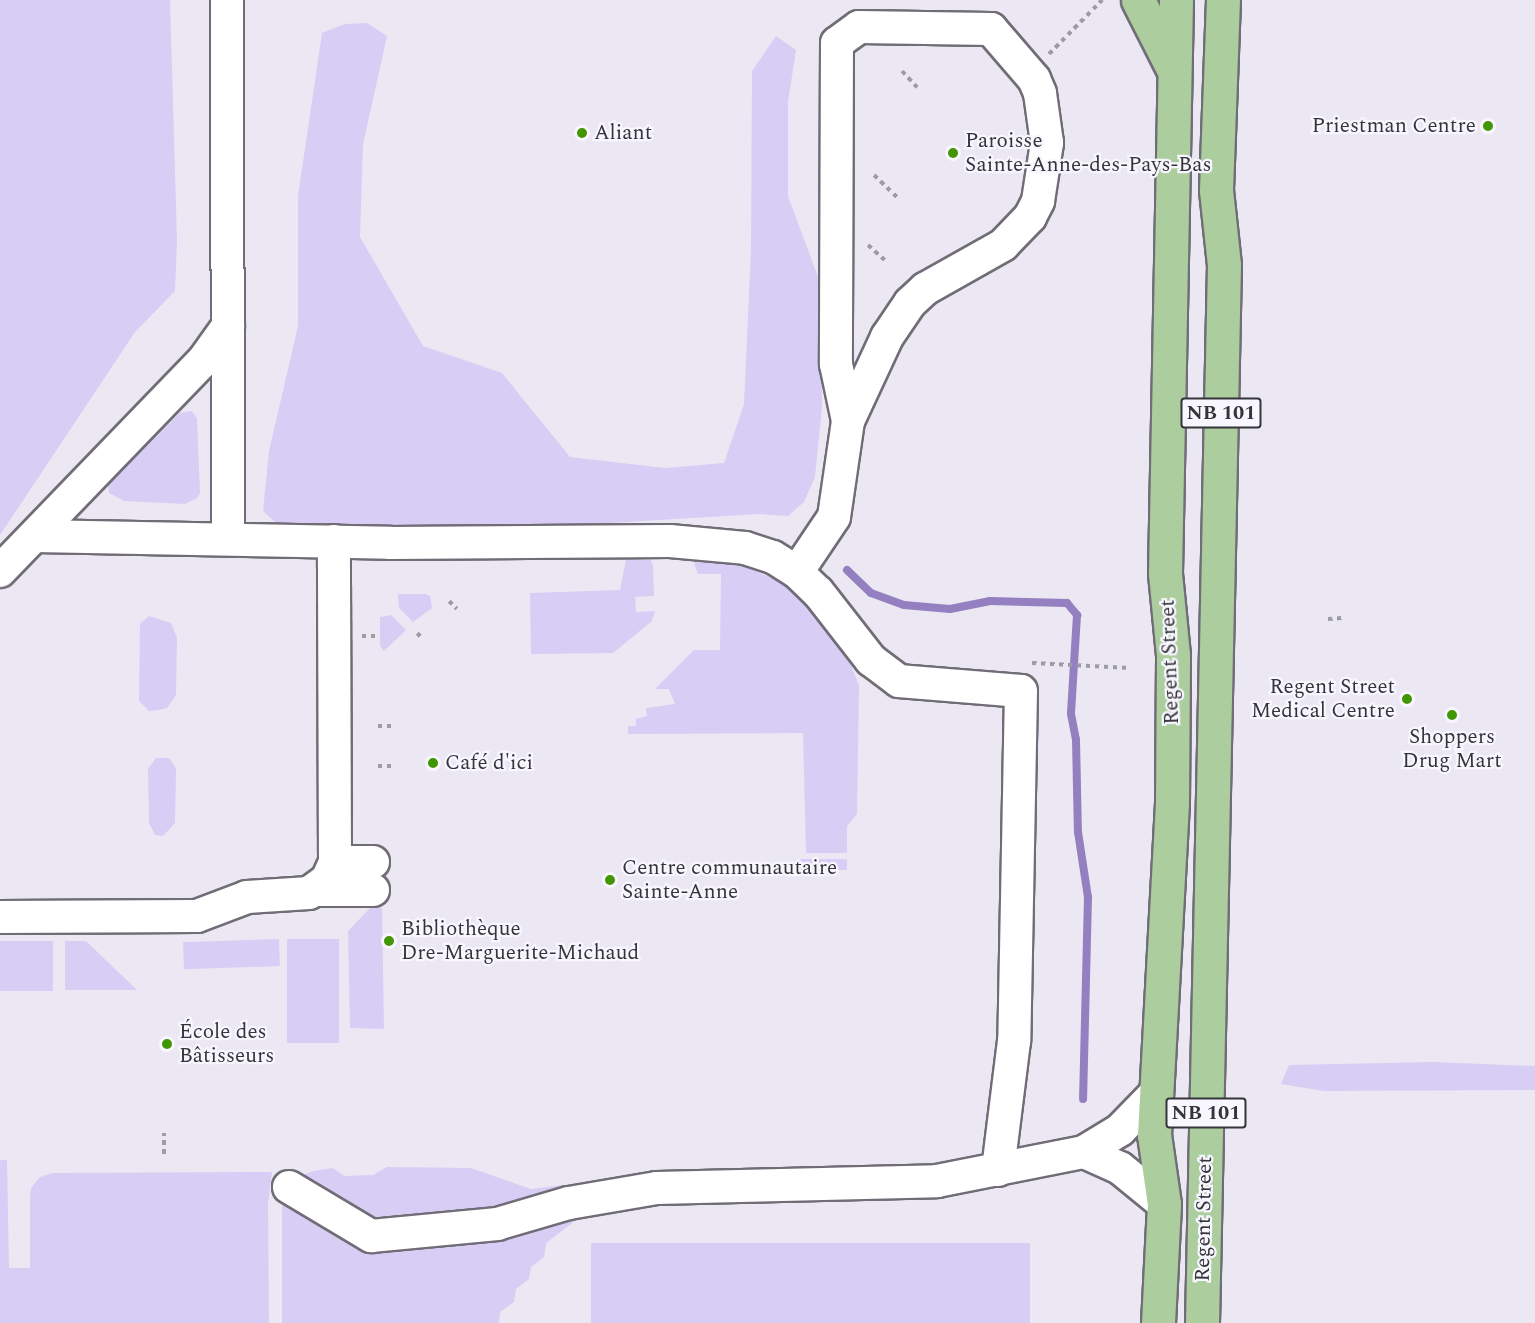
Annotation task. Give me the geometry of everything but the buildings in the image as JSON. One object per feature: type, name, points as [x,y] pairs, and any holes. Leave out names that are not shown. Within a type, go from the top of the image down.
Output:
[{"type":"main road","points":[[1138,0],[1175,72]]},
{"type":"main road","name":"Regent Street","points":[[1160,1319],[1164,1204],[1154,1135],[1172,803],[1173,655],[1166,573],[1176,0]]},
{"type":"main road","name":"Regent Street","points":[[1202,1323],[1224,265],[1216,190],[1223,0]]},
{"type":"main road","points":[[1220,70],[1244,0]]},
{"type":"main road","points":[[1172,803],[1178,857],[1186,880],[1210,903]]},
{"type":"lane","points":[[227,0],[228,539]]},
{"type":"lane","points":[[797,572],[834,517],[848,421],[887,337],[909,303],[944,277],[1003,245],[1023,225],[1038,201],[1047,143],[1040,93],[1034,79],[991,29],[859,27],[837,43],[836,364],[848,421]]},
{"type":"lane","points":[[0,571],[203,361],[228,326]]},
{"type":"lane","points":[[35,536],[334,541],[716,543],[773,557],[797,572],[818,592],[871,660],[899,681],[1021,691],[1014,1041],[998,1170]]},
{"type":"lane","points":[[314,890],[327,880],[335,862],[334,541]]},
{"type":"lane","points":[[0,917],[196,916],[247,897],[297,895],[373,876],[335,862]]},
{"type":"lane","points":[[289,1187],[371,1236],[497,1224],[560,1204],[657,1188],[858,1185],[937,1180],[1084,1152],[1120,1130],[1155,1094]]},
{"type":"lane","points":[[1084,1152],[1120,1168],[1164,1204]]},
{"type":"path","points":[[1056,45],[1102,0]]},
{"type":"path","points":[[902,71],[919,89]]},
{"type":"path","points":[[874,175],[898,199]]},
{"type":"path","points":[[868,245],[888,263]]},
{"type":"path","points":[[449,601],[457,609]]},
{"type":"path","points":[[1328,619],[1342,618]]},
{"type":"path","points":[[417,633],[421,637]]},
{"type":"path","points":[[1066,665],[1130,668]]},
{"type":"path","points":[[378,726],[393,726]]},
{"type":"path","points":[[378,766],[394,766]]},
{"type":"path","points":[[164,1133],[164,1154]]},
{"type":"shaded area","points":[[0,0],[170,0],[177,241],[175,291],[135,332],[0,535]]},
{"type":"shaded area","points":[[367,23],[387,36],[363,144],[360,237],[423,346],[502,373],[570,457],[665,468],[724,463],[744,404],[751,250],[752,71],[776,36],[796,50],[788,102],[788,196],[821,285],[822,407],[815,477],[804,502],[788,516],[760,514],[524,528],[434,525],[389,531],[283,529],[263,511],[269,451],[298,326],[298,196],[322,33],[345,24]]},
{"type":"shaded area","points":[[192,411],[197,419],[200,493],[197,498],[185,504],[124,501],[109,493],[108,485],[180,413]]},
{"type":"shaded area","points":[[626,559],[651,560],[654,596],[635,597],[636,612],[655,611],[652,621],[613,653],[531,654],[530,593],[620,590]]},
{"type":"shaded area","points":[[702,559],[737,563],[785,584],[806,600],[845,651],[859,685],[857,814],[847,826],[847,853],[806,853],[803,733],[628,734],[628,726],[636,726],[636,719],[647,716],[646,708],[675,704],[669,689],[655,689],[694,650],[720,650],[721,574],[698,574],[694,563]]},
{"type":"shaded area","points":[[398,594],[430,596],[432,608],[413,622],[399,608]]},
{"type":"shaded area","points":[[391,615],[406,630],[384,651],[380,646],[380,617]]},
{"type":"shaded area","points":[[149,616],[171,623],[177,638],[176,695],[167,708],[149,711],[139,701],[140,624]]},
{"type":"shaded area","points":[[156,758],[169,758],[176,768],[175,823],[163,836],[155,835],[149,823],[148,769]]},
{"type":"shaded area","points":[[799,859],[847,859],[847,870],[799,870]]},
{"type":"shaded area","points":[[373,905],[382,908],[384,1029],[350,1028],[348,931]]},
{"type":"shaded area","points":[[279,939],[280,966],[184,969],[183,942]]},
{"type":"shaded area","points":[[287,939],[339,939],[339,1043],[287,1043]]},
{"type":"shaded area","points":[[0,941],[53,941],[53,991],[0,991]]},
{"type":"shaded area","points":[[65,941],[86,941],[137,990],[65,990]]},
{"type":"shaded area","points":[[1433,1062],[1535,1066],[1535,1090],[1324,1091],[1281,1084],[1289,1065]]},
{"type":"shaded area","points":[[0,1160],[7,1160],[9,1268],[30,1268],[30,1196],[31,1188],[40,1177],[53,1173],[272,1172],[268,1204],[269,1323],[0,1323]]},
{"type":"shaded area","points":[[387,1167],[471,1168],[531,1189],[563,1185],[575,1221],[546,1243],[544,1257],[531,1267],[529,1279],[516,1289],[514,1302],[500,1312],[499,1323],[282,1323],[282,1198],[301,1176],[313,1171],[333,1168],[344,1176],[373,1175]]},
{"type":"shaded area","points":[[591,1243],[1030,1243],[1030,1323],[591,1323]]},
{"type":"waterway","points":[[847,570],[871,593],[904,605],[950,609],[990,601],[1067,603],[1077,615],[1071,714],[1076,740],[1078,832],[1088,897],[1083,1099]]},
{"type":"place","name":"Priestman Centre","points":[[1488,126]]},
{"type":"place","name":"Aliant","points":[[582,133]]},
{"type":"place","name":"Paroisse Sainte-Anne-des-Pays-Bas","points":[[953,153]]},
{"type":"place","name":"Regent Street Medical Centre","points":[[1407,699]]},
{"type":"place","name":"Shoppers Drug Mart","points":[[1452,715]]},
{"type":"place","name":"Café d'ici","points":[[433,763]]},
{"type":"place","name":"Centre communautaire Sainte-Anne","points":[[610,880]]},
{"type":"place","name":"Bibliothèque Dre-Marguerite-Michaud","points":[[389,941]]},
{"type":"place","name":"École des Bâtisseurs","points":[[167,1044]]}]
